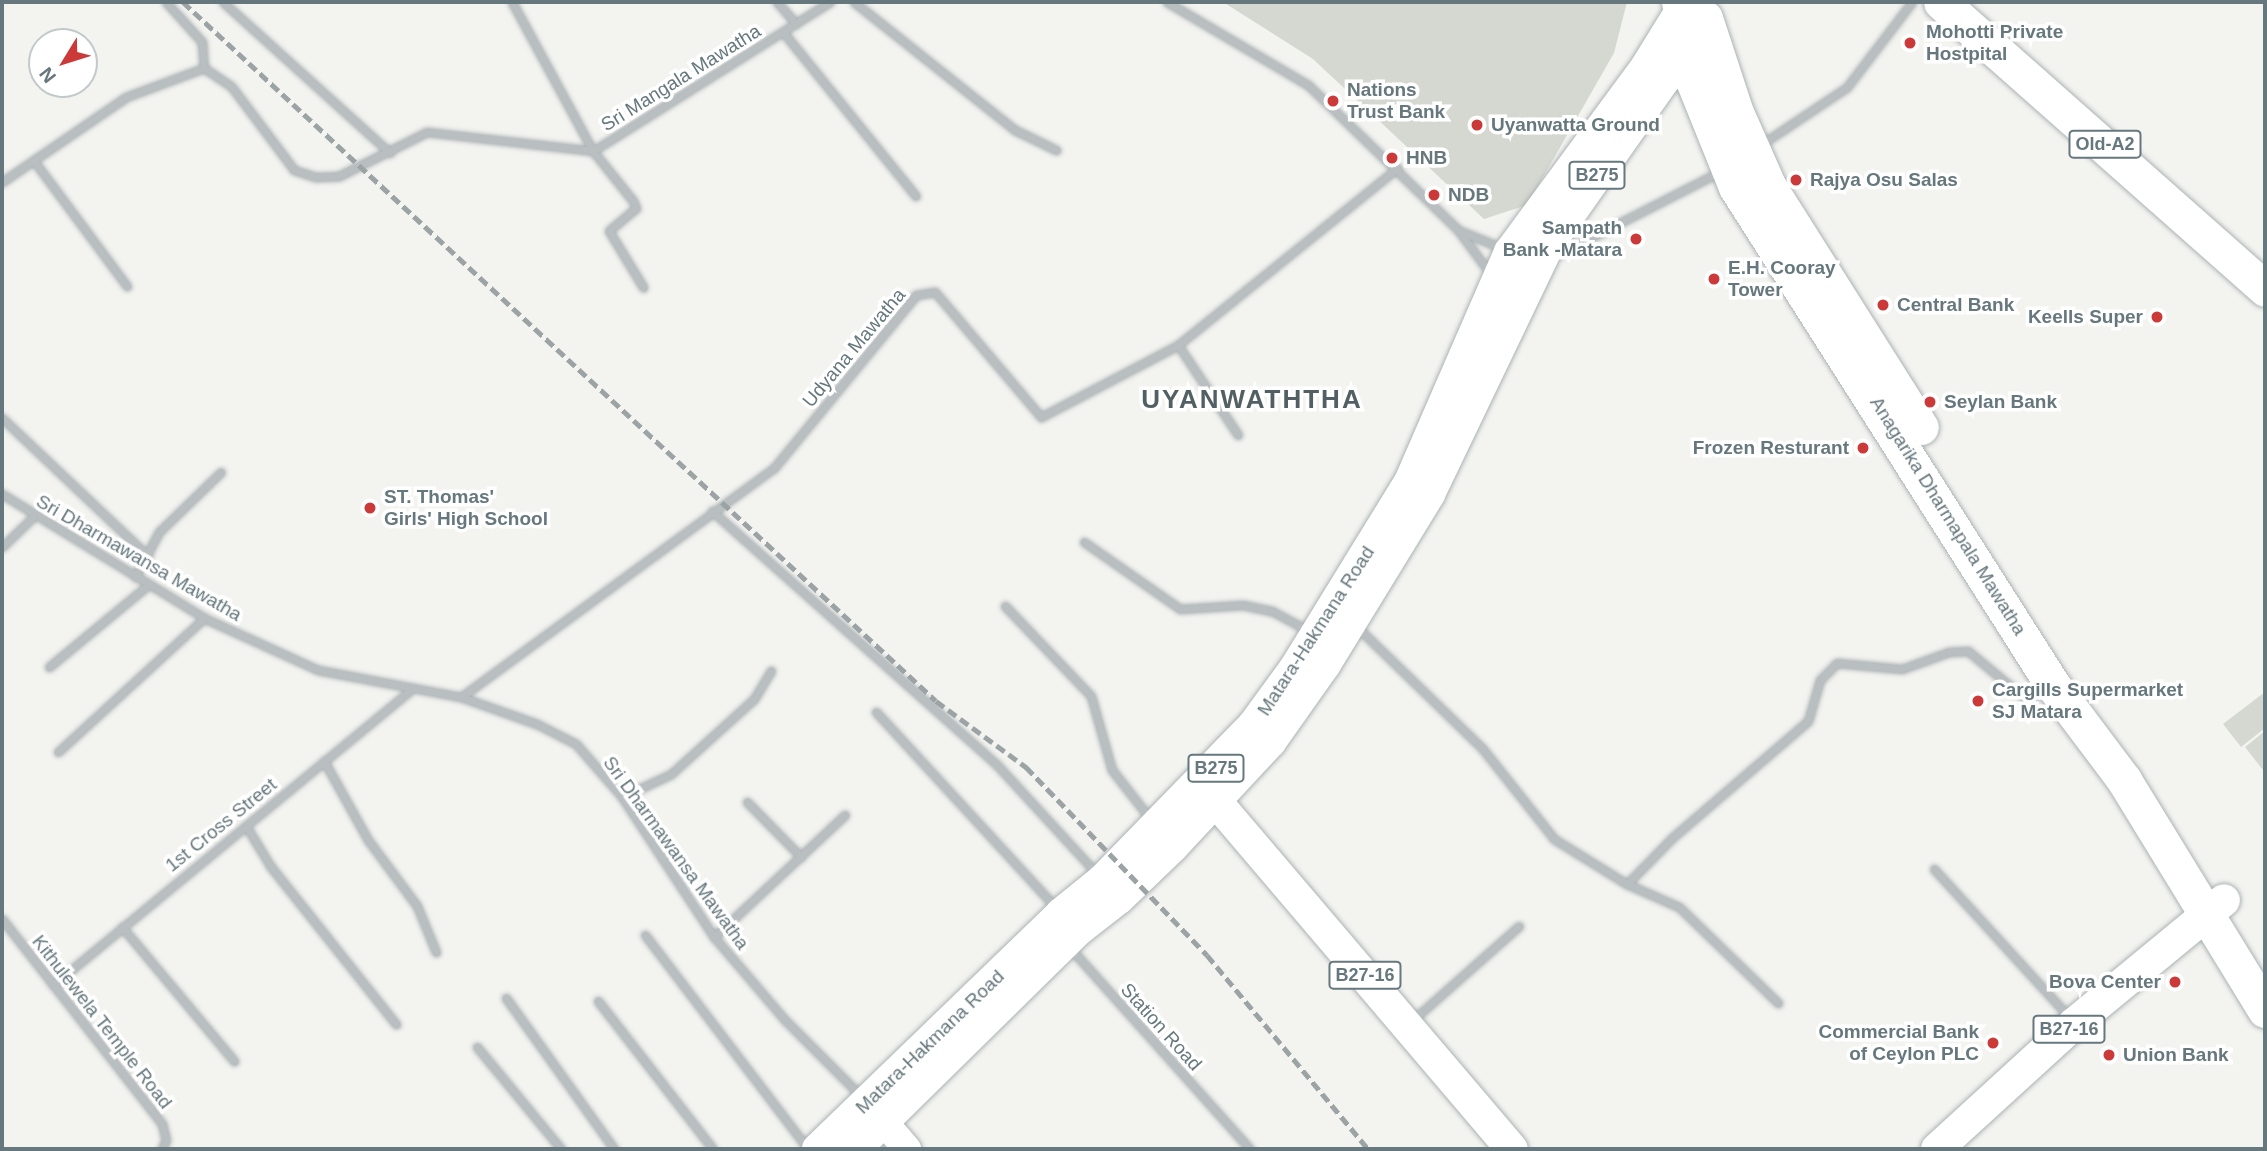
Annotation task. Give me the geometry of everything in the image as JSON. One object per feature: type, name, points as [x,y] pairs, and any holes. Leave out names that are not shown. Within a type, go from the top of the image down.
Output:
[{"type":"highway","name":"Old-A2","points":[[1941,2],[2265,289]]},
{"type":"highway","name":"Anagarika Dharmapala Mawatha","points":[[1689,4],[1703,48],[1694,83],[2053,684],[2215,907]]},
{"type":"highway","name":"Anagarika Dharmapala Mawatha","points":[[1739,160],[1769,187],[2061,651],[2215,907],[2263,993]]},
{"type":"main road","name":"Matara-Hakmana Road","points":[[1063,928],[1119,898],[1208,793],[1316,634],[1410,482],[1523,259],[1689,4]]},
{"type":"main road","name":"Matara-Hakmana Road","points":[[1523,259],[1664,80],[1703,48]]},
{"type":"main road","name":"Matara-Hakmana Road","points":[[855,1149],[877,1114],[1063,928],[1103,880],[1157,827],[1208,793],[1270,742],[1352,622],[1429,494],[1509,289]]},
{"type":"main road","name":"B27-16","points":[[1208,793],[1512,1149]]},
{"type":"main road","name":"B27-16","points":[[1937,1149],[2075,1023],[2215,907]]},
{"type":"main road","name":"Matara-Hakmana Road","points":[[818,1149],[877,1114]]},
{"type":"main road","points":[[877,1114],[906,1149]]},
{"type":"street","points":[[2,182],[126,97],[204,68],[202,42],[166,2]]},
{"type":"street","points":[[223,2],[390,153]]},
{"type":"street","points":[[512,2],[593,150],[636,208],[609,231],[643,287]]},
{"type":"street","points":[[777,2],[796,24]]},
{"type":"street","name":"Sri Mangala Mawatha","points":[[204,68],[231,86],[293,170],[316,177],[340,176],[427,132],[593,150],[830,2]]},
{"type":"street","points":[[853,2],[1014,130],[1056,150]]},
{"type":"street","points":[[1167,2],[1308,85],[1397,168],[1458,230],[1509,289]]},
{"type":"street","points":[[1458,230],[1523,259],[1739,160],[1847,87],[1912,2]]},
{"type":"street","points":[[783,32],[916,196]]},
{"type":"street","points":[[34,161],[127,286]]},
{"type":"street","name":"Udyana Mawatha","points":[[461,697],[774,468],[916,295],[935,292],[1041,417],[1178,345],[1397,168]]},
{"type":"street","points":[[1178,345],[1238,435]]},
{"type":"street","points":[[2,418],[148,556]]},
{"type":"street","points":[[135,577],[159,532],[221,472]]},
{"type":"street","name":"Sri Dharmawansa Mawatha","points":[[2,494],[204,618],[318,670],[411,691],[461,697],[537,724],[576,744],[622,797],[714,937],[785,1020],[877,1114]]},
{"type":"street","points":[[712,511],[997,765],[1103,880]]},
{"type":"street","points":[[2,547],[34,516]]},
{"type":"street","points":[[1084,542],[1180,609],[1243,605],[1272,611],[1316,634]]},
{"type":"street","points":[[49,667],[148,585]]},
{"type":"street","points":[[1005,606],[1091,696],[1112,770],[1157,827]]},
{"type":"street","points":[[58,752],[204,618]]},
{"type":"street","points":[[1352,622],[1482,748],[1554,839],[1627,884],[1679,907],[1778,1003]]},
{"type":"street","points":[[1627,884],[1672,838],[1808,721],[1820,680],[1837,663],[1902,670],[1949,652],[1968,651],[2027,700],[2053,684]]},
{"type":"street","points":[[622,797],[671,774],[754,699],[771,671]]},
{"type":"street","name":"1st Cross Street","points":[[53,985],[411,691]]},
{"type":"street","name":"Station Road","points":[[876,712],[1008,851],[1063,928],[1250,1149]]},
{"type":"street","points":[[324,761],[368,841],[417,906],[436,952]]},
{"type":"street","points":[[747,802],[801,857]]},
{"type":"street","points":[[714,937],[845,815]]},
{"type":"street","points":[[246,826],[271,867],[396,1024]]},
{"type":"street","points":[[1934,869],[2075,1023]]},
{"type":"street","name":"Kithulewela Temple Road","points":[[2,919],[162,1124],[166,1140],[162,1149]]},
{"type":"street","points":[[1408,1025],[1519,926]]},
{"type":"street","points":[[122,928],[234,1060]]},
{"type":"street","points":[[645,935],[809,1149]]},
{"type":"street","points":[[506,998],[614,1149]]},
{"type":"street","points":[[598,1001],[713,1149]]},
{"type":"street","points":[[477,1047],[562,1149]]},
{"type":"shaded area","name":"Uyanwatta Ground","points":[[1223,2],[1627,2],[1614,53],[1527,205],[1484,219],[1313,59]]},
{"type":"shaded area","points":[[2265,692],[2265,728],[2241,747],[2223,724]]},
{"type":"shaded area","points":[[2265,731],[2265,769],[2263,770],[2245,747]]},
{"type":"railway","points":[[183,2],[936,701],[1026,767],[1207,955],[1368,1149]]},
{"type":"place","name":"Mohotti Private Hostpital","points":[[1910,43]]},
{"type":"place","name":"Nations Trust Bank","points":[[1333,101]]},
{"type":"place","name":"Uyanwatta Ground","points":[[1477,125]]},
{"type":"place","name":"HNB","points":[[1392,158]]},
{"type":"place","name":"Rajya Osu Salas","points":[[1796,180]]},
{"type":"place","name":"NDB","points":[[1434,195]]},
{"type":"place","name":"Sampath Bank -Matara","points":[[1636,239]]},
{"type":"place","name":"E.H. Cooray Tower","points":[[1714,279]]},
{"type":"place","name":"Central Bank","points":[[1883,305]]},
{"type":"place","name":"Keells Super","points":[[2157,317]]},
{"type":"place","name":"Seylan Bank","points":[[1930,402]]},
{"type":"place","name":"Frozen Resturant","points":[[1863,448]]},
{"type":"place","name":"ST. Thomas' Girls' High School","points":[[370,508]]},
{"type":"place","name":"Cargills Supermarket SJ Matara","points":[[1978,701]]},
{"type":"place","name":"Bova Center","points":[[2175,982]]},
{"type":"place","name":"Commercial Bank of Ceylon PLC","points":[[1993,1043]]},
{"type":"place","name":"Union Bank","points":[[2109,1055]]},
{"type":"district","name":"UYANWATHTHA","points":[[1252,400]]}]
